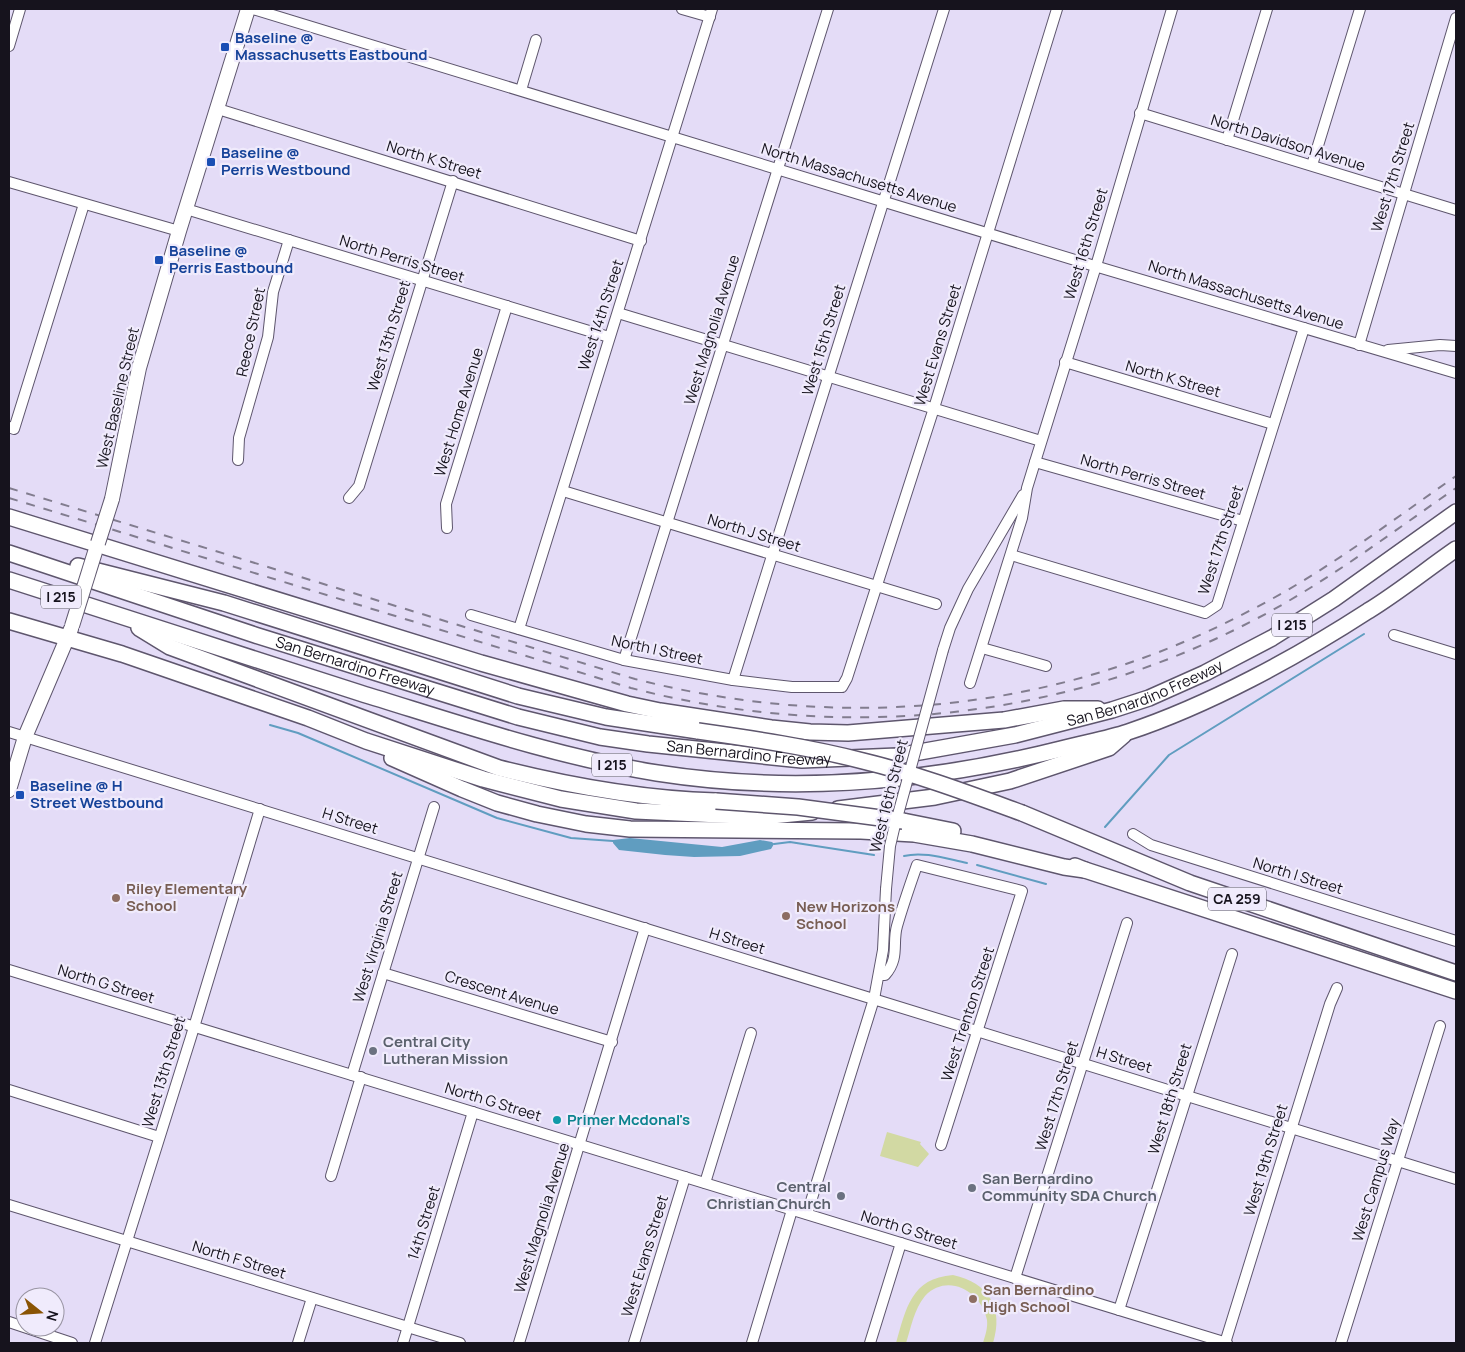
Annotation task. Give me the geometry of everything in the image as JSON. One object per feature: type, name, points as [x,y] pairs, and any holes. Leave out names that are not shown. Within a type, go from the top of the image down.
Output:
[{"type":"highway","name":"San Bernardino Freeway","points":[[9,553],[255,635],[518,717],[600,737],[648,744],[802,760],[897,756],[1016,735],[1112,710],[1149,698],[1206,673],[1272,638],[1334,599],[1456,512]]},
{"type":"highway","points":[[9,517],[481,663],[645,708],[730,722],[810,732],[867,732],[942,726],[1004,720],[1064,709],[1112,710]]},
{"type":"highway","points":[[9,549],[224,602],[518,696],[583,713],[636,723]]},
{"type":"highway","name":"San Bernardino Freeway","points":[[9,580],[535,746],[597,762],[660,773],[718,780],[783,783],[902,778],[975,768],[1127,732],[1173,715],[1222,693],[1302,651],[1370,610],[1456,549]]},
{"type":"highway","points":[[114,614],[170,646],[499,768],[555,782],[630,794],[798,806],[903,821],[956,831],[1066,861],[1084,870]]},
{"type":"highway","points":[[9,621],[70,632],[157,666],[308,718],[366,741],[483,779],[562,799],[636,811],[761,817],[890,804],[935,797],[1010,781],[1109,748],[1127,732]]},
{"type":"highway","points":[[481,663],[636,723]]},
{"type":"highway","name":"CA 259","points":[[636,723],[771,741],[865,761],[940,784],[1022,813],[1190,883],[1456,973]]},
{"type":"highway","points":[[366,741],[369,748],[498,803],[537,814],[586,824],[630,829],[861,831],[914,834],[972,844],[1064,867],[1084,870]]},
{"type":"highway","name":"CA 259","points":[[1084,870],[1456,991]]},
{"type":"highway","points":[[1396,972],[1456,1001]]},
{"type":"main road","name":"West Baseline Street","points":[[9,790],[25,737],[70,632],[112,499],[139,368],[179,231],[248,9]]},
{"type":"street","points":[[9,46],[20,9]]},
{"type":"street","name":"North Massachusetts Avenue","points":[[253,9],[777,170],[1456,373]]},
{"type":"street","points":[[682,9],[711,13]]},
{"type":"street","name":"West Magnolia Avenue","points":[[624,660],[828,9]]},
{"type":"street","name":"West 15th Street","points":[[732,680],[944,9]]},
{"type":"street","name":"West Evans Street","points":[[842,687],[847,678],[934,408],[1058,9]]},
{"type":"street","name":"West 16th Street","points":[[970,683],[1011,556],[1022,518],[1027,488],[1096,266],[1170,9]]},
{"type":"street","points":[[1227,140],[1267,9]]},
{"type":"street","points":[[1312,165],[1360,9]]},
{"type":"street","name":"West 14th Street","points":[[519,629],[711,13]]},
{"type":"street","name":"West 17th Street","points":[[1359,345],[1404,193],[1452,43],[1456,18]]},
{"type":"street","points":[[521,90],[536,40]]},
{"type":"street","name":"North K Street","points":[[218,109],[640,240]]},
{"type":"street","name":"North Davidson Avenue","points":[[1140,114],[1456,210]]},
{"type":"street","name":"West 13th Street","points":[[349,498],[359,486],[453,181]]},
{"type":"street","points":[[9,182],[179,231]]},
{"type":"street","points":[[11,428],[84,204]]},
{"type":"street","name":"North Perris Street","points":[[186,209],[609,338]]},
{"type":"street","name":"Reece Street","points":[[238,460],[239,438],[268,337],[273,292],[289,240]]},
{"type":"street","name":"West Home Avenue","points":[[447,528],[446,504],[507,306]]},
{"type":"street","points":[[618,313],[1041,441]]},
{"type":"street","name":"West 17th Street","points":[[1011,556],[1205,613],[1217,605],[1304,328]]},
{"type":"street","points":[[1382,351],[1440,345],[1456,346]]},
{"type":"street","name":"North K Street","points":[[1065,362],[1273,424]]},
{"type":"street","name":"North Perris Street","points":[[1035,462],[1243,521]]},
{"type":"street","name":"West 16th Street","points":[[807,1214],[874,999],[883,950],[889,854],[894,829],[943,650],[950,628],[968,589],[1007,526],[1027,488]]},
{"type":"street","name":"North J Street","points":[[563,491],[936,604]]},
{"type":"street","name":"North I Street","points":[[471,616],[624,660],[732,680],[792,687],[842,687]]},
{"type":"street","points":[[1394,635],[1456,654]]},
{"type":"street","points":[[982,648],[1046,666]]},
{"type":"street","name":"H Street","points":[[9,732],[1456,1179]]},
{"type":"street","name":"West Virginia Street","points":[[331,1176],[383,973],[434,807]]},
{"type":"street","name":"West 13th Street","points":[[95,1343],[260,809]]},
{"type":"street","name":"North I Street","points":[[1133,834],[1151,846],[1456,941]]},
{"type":"street","name":"West Trenton Street","points":[[879,975],[887,973],[893,960],[896,928],[917,864],[1022,891],[941,1146]]},
{"type":"street","name":"West 17th Street","points":[[1016,1278],[1127,922]]},
{"type":"street","name":"West Magnolia Avenue","points":[[519,1343],[646,928]]},
{"type":"street","name":"West 18th Street","points":[[1119,1310],[1232,954]]},
{"type":"street","name":"North G Street","points":[[9,970],[1226,1343]]},
{"type":"street","name":"Crescent Avenue","points":[[383,973],[612,1042]]},
{"type":"street","name":"West 19th Street","points":[[1226,1343],[1330,1004],[1337,988]]},
{"type":"street","name":"West Campus Way","points":[[1341,1343],[1440,1026]]},
{"type":"street","points":[[705,1183],[751,1033]]},
{"type":"street","points":[[9,1090],[159,1137]]},
{"type":"street","name":"14th Street","points":[[404,1343],[474,1112]]},
{"type":"street","name":"West Evans Street","points":[[634,1343],[685,1177]]},
{"type":"street","name":"North F Street","points":[[9,1205],[460,1343]]},
{"type":"street","points":[[752,1343],[792,1210]]},
{"type":"street","points":[[870,1343],[901,1243]]},
{"type":"street","points":[[298,1343],[312,1298]]},
{"type":"street","points":[[9,1322],[72,1343]]},
{"type":"green space","points":[[887,1132],[921,1142],[920,1144],[929,1154],[918,1167],[880,1156]]},
{"type":"green space","points":[[953,1275],[976,1284],[991,1299],[995,1308],[996,1319],[993,1343],[983,1343],[987,1329],[987,1320],[984,1310],[978,1301],[963,1288],[944,1286],[934,1289],[925,1296],[915,1313],[906,1343],[896,1343],[903,1318],[912,1297],[928,1282],[939,1277]]},
{"type":"water","points":[[630,838],[722,847],[760,840],[774,844],[771,849],[740,856],[694,857],[619,850],[613,843],[613,840]]},
{"type":"waterway","points":[[1105,827],[1169,755],[1364,634]]},
{"type":"waterway","points":[[270,725],[298,733],[497,818],[571,838],[613,841]]},
{"type":"waterway","points":[[774,844],[790,842],[874,855]]},
{"type":"waterway","points":[[904,856],[919,854],[967,863]]},
{"type":"waterway","points":[[977,865],[1046,884]]},
{"type":"railway","points":[[9,488],[635,679],[714,696],[794,705],[873,708],[951,703],[1028,691],[1104,671],[1179,644],[1280,595],[1357,546],[1456,476]]},
{"type":"railway","points":[[9,498],[631,688],[711,705],[791,715],[871,717],[950,712],[1029,700],[1106,681],[1182,654],[1282,605],[1358,556],[1456,488]]},
{"type":"place","name":"Baseline @ Massachusetts Eastbound","points":[[225,47]]},
{"type":"place","name":"Baseline @ Perris Westbound","points":[[211,162]]},
{"type":"place","name":"Baseline @ Perris Eastbound","points":[[159,260]]},
{"type":"place","name":"Baseline @ H Street Westbound","points":[[20,795]]},
{"type":"place","name":"Riley Elementary School","points":[[116,898]]},
{"type":"place","name":"New Horizons School","points":[[786,916]]},
{"type":"place","name":"Central City Lutheran Mission","points":[[373,1051]]},
{"type":"place","name":"Primer Mcdonal's","points":[[557,1120]]},
{"type":"place","name":"San Bernardino Community SDA Church","points":[[972,1188]]},
{"type":"place","name":"Central Christian Church","points":[[841,1196]]},
{"type":"place","name":"San Bernardino High School","points":[[973,1299]]}]
